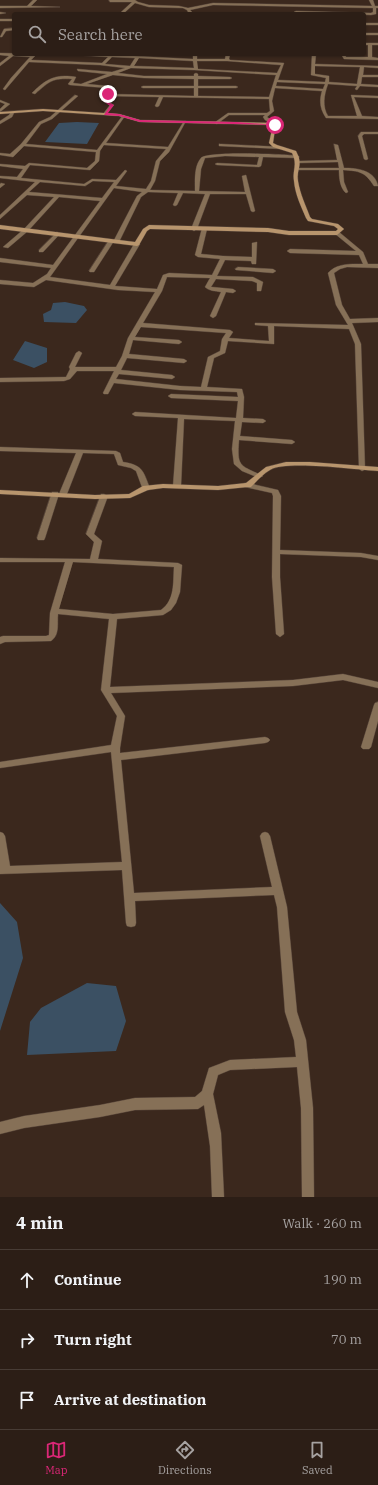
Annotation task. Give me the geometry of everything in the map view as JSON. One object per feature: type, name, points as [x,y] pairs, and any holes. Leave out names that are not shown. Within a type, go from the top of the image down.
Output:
[{"type":"street","points":[[28,7],[35,0]]},
{"type":"street","points":[[110,0],[133,1],[150,6],[172,6],[188,9],[224,2],[296,6],[376,7]]},
{"type":"street","points":[[172,6],[174,0]]},
{"type":"street","points":[[279,0],[281,10]]},
{"type":"street","points":[[293,0],[296,6],[295,12]]},
{"type":"street","points":[[123,12],[133,1]]},
{"type":"street","points":[[372,1],[378,3]]},
{"type":"street","points":[[366,14],[375,12],[376,7],[372,1]]},
{"type":"street","points":[[346,2],[346,7]]},
{"type":"street","points":[[0,7],[58,7]]},
{"type":"street","points":[[0,20],[12,20]]},
{"type":"street","points":[[8,20],[8,23],[12,23]]},
{"type":"street","points":[[366,24],[378,24]]},
{"type":"street","points":[[1,36],[5,30],[12,29]]},
{"type":"street","points":[[366,34],[378,34]]},
{"type":"street","points":[[366,39],[378,39]]},
{"type":"street","points":[[366,44],[378,44]]},
{"type":"street","points":[[370,44],[370,58]]},
{"type":"street","points":[[1,55],[12,55]]},
{"type":"street","points":[[1,63],[12,55]]},
{"type":"street","points":[[2,90],[33,56]]},
{"type":"street","points":[[102,64],[111,56]]},
{"type":"street","points":[[124,56],[283,64],[271,98],[270,107],[272,111],[267,114],[228,114],[216,123]]},
{"type":"street","points":[[195,56],[197,78],[196,97]]},
{"type":"street","points":[[227,60],[228,56]]},
{"type":"street","points":[[314,56],[313,75],[328,77],[322,103],[326,116],[378,118]]},
{"type":"street","points":[[344,56],[345,58],[378,59]]},
{"type":"street","points":[[81,85],[131,68],[137,57]]},
{"type":"street","points":[[29,61],[102,64],[131,68],[279,74]]},
{"type":"street","points":[[313,65],[378,67]]},
{"type":"street","points":[[352,96],[359,85],[362,66]]},
{"type":"street","points":[[78,70],[144,77],[230,78]]},
{"type":"street","points":[[361,76],[378,76]]},
{"type":"street","points":[[34,93],[51,78],[96,80]]},
{"type":"street","points":[[75,78],[70,84],[108,87],[111,89],[103,100],[112,105],[105,114]]},
{"type":"street","points":[[277,80],[378,86]]},
{"type":"street","points":[[143,86],[236,87]]},
{"type":"street","points":[[274,87],[324,90]]},
{"type":"street","points":[[108,94],[271,98]]},
{"type":"street","points":[[0,154],[11,156],[23,145],[40,123],[51,118],[76,96]]},
{"type":"street","points":[[157,106],[162,96]]},
{"type":"street","points":[[352,96],[378,97]]},
{"type":"street","points":[[352,96],[360,118]]},
{"type":"street","points":[[0,102],[8,104],[0,112]]},
{"type":"street","points":[[0,112],[12,113],[43,110],[123,116],[140,121],[275,124]]},
{"type":"street","points":[[0,123],[11,116],[12,113]]},
{"type":"street","points":[[267,114],[266,119],[275,124]]},
{"type":"street","points":[[18,179],[29,164],[88,169],[97,161],[98,151],[102,144],[123,116]]},
{"type":"street","points":[[92,270],[114,241],[139,196],[147,191],[154,181],[158,160],[169,148],[185,122]]},
{"type":"street","points":[[275,124],[272,143],[275,146],[294,152],[298,160],[296,180],[308,218],[310,220],[336,225],[341,229],[337,233]]},
{"type":"street","points":[[366,159],[360,136],[363,133],[378,133]]},
{"type":"street","points":[[102,144],[169,148]]},
{"type":"street","points":[[23,145],[98,151]]},
{"type":"street","points":[[221,145],[283,148]]},
{"type":"street","points":[[336,145],[342,166],[342,182],[346,192]]},
{"type":"street","points":[[197,192],[200,166],[204,157],[225,155],[261,156],[298,160],[340,161]]},
{"type":"street","points":[[217,164],[259,166],[261,156]]},
{"type":"street","points":[[0,165],[26,168]]},
{"type":"street","points":[[298,169],[341,169],[364,171],[371,177],[376,185]]},
{"type":"street","points":[[0,282],[34,285],[49,275],[76,236],[125,171]]},
{"type":"street","points":[[244,176],[253,212]]},
{"type":"street","points":[[0,177],[85,186],[92,180],[118,181]]},
{"type":"street","points":[[371,177],[378,177]]},
{"type":"street","points":[[0,218],[38,181]]},
{"type":"street","points":[[114,187],[147,191],[248,193]]},
{"type":"street","points":[[174,205],[181,192]]},
{"type":"street","points":[[25,193],[104,200]]},
{"type":"street","points":[[194,229],[208,193]]},
{"type":"street","points":[[6,247],[26,230],[58,196]]},
{"type":"street","points":[[0,227],[137,244]]},
{"type":"street","points":[[112,287],[145,230],[149,227],[268,230],[289,233],[337,233],[361,253],[366,266]]},
{"type":"street","points":[[204,229],[198,255],[223,258],[254,259]]},
{"type":"street","points":[[41,251],[57,234]]},
{"type":"street","points":[[254,270],[255,242]]},
{"type":"street","points":[[290,250],[361,253]]},
{"type":"street","points":[[223,258],[208,288],[233,291]]},
{"type":"street","points":[[0,260],[54,267]]},
{"type":"street","points":[[362,469],[358,344],[339,305],[331,272],[340,266],[378,266]]},
{"type":"street","points":[[106,393],[125,356],[131,338],[159,291],[167,267]]},
{"type":"street","points":[[238,269],[273,271]]},
{"type":"street","points":[[165,276],[257,280],[260,282],[260,290]]},
{"type":"street","points":[[45,278],[112,287],[159,291]]},
{"type":"street","points":[[213,316],[224,290]]},
{"type":"street","points":[[348,321],[378,320]]},
{"type":"street","points":[[257,324],[351,327]]},
{"type":"street","points":[[225,339],[272,343],[271,324]]},
{"type":"street","points":[[140,325],[230,332],[225,339],[223,352],[211,357],[204,388]]},
{"type":"street","points":[[131,338],[179,342]]},
{"type":"street","points":[[74,370],[72,366],[79,353]]},
{"type":"street","points":[[125,356],[184,361]]},
{"type":"street","points":[[74,370],[118,370],[172,377]]},
{"type":"street","points":[[0,380],[64,379],[68,378],[74,370]]},
{"type":"street","points":[[113,381],[180,388],[240,390],[241,399],[237,438],[237,463],[240,467],[259,476]]},
{"type":"street","points":[[172,396],[241,399]]},
{"type":"street","points":[[135,414],[263,421]]},
{"type":"street","points":[[177,486],[180,416]]},
{"type":"street","points":[[237,438],[292,442]]},
{"type":"street","points":[[0,449],[117,453],[120,464],[137,467],[146,488]]},
{"type":"street","points":[[41,538],[59,494],[80,451]]},
{"type":"street","points":[[248,486],[268,468],[286,464],[310,464],[378,469]]},
{"type":"street","points":[[0,492],[130,496],[146,488],[163,486],[218,488],[248,486],[275,492],[276,577],[280,634]]},
{"type":"street","points":[[93,562],[98,541],[90,534],[104,496]]},
{"type":"street","points":[[276,552],[355,555],[378,558]]},
{"type":"street","points":[[0,560],[70,560],[178,565],[175,599],[168,609],[163,612],[113,617],[55,611]]},
{"type":"street","points":[[0,641],[4,639],[48,639],[52,637],[54,634],[53,622],[55,611],[70,560]]},
{"type":"street","points":[[113,617],[105,690],[121,716],[116,752],[131,924]]},
{"type":"street","points":[[105,690],[217,684],[293,683],[343,677],[378,685]]},
{"type":"street","points":[[366,747],[378,705]]},
{"type":"street","points":[[0,765],[116,752],[265,740]]},
{"type":"street","points":[[0,836],[3,870],[127,866]]},
{"type":"street","points":[[265,836],[278,891],[285,931],[291,1012],[300,1040],[307,1108],[308,1197]]},
{"type":"street","points":[[129,896],[278,891]]},
{"type":"street","points":[[0,1128],[24,1122],[100,1111],[135,1104],[198,1103],[207,1094],[213,1072],[230,1065],[302,1062]]},
{"type":"street","points":[[207,1094],[214,1120],[218,1197]]},
{"type":"water","points":[[59,123],[99,123],[87,144],[45,142]]},
{"type":"water","points":[[65,302],[84,306],[87,310],[76,323],[44,322],[43,314],[51,310],[53,303]]},
{"type":"water","points":[[25,341],[47,348],[47,362],[34,368],[13,360]]},
{"type":"water","points":[[0,903],[17,922],[23,958],[0,1031]]},
{"type":"water","points":[[87,983],[116,986],[126,1021],[116,1051],[27,1055],[30,1022],[41,1008]]},
{"type":"route","points":[[108,94],[103,100],[110,103],[112,108],[105,114],[119,115],[140,121],[275,125]]}]
